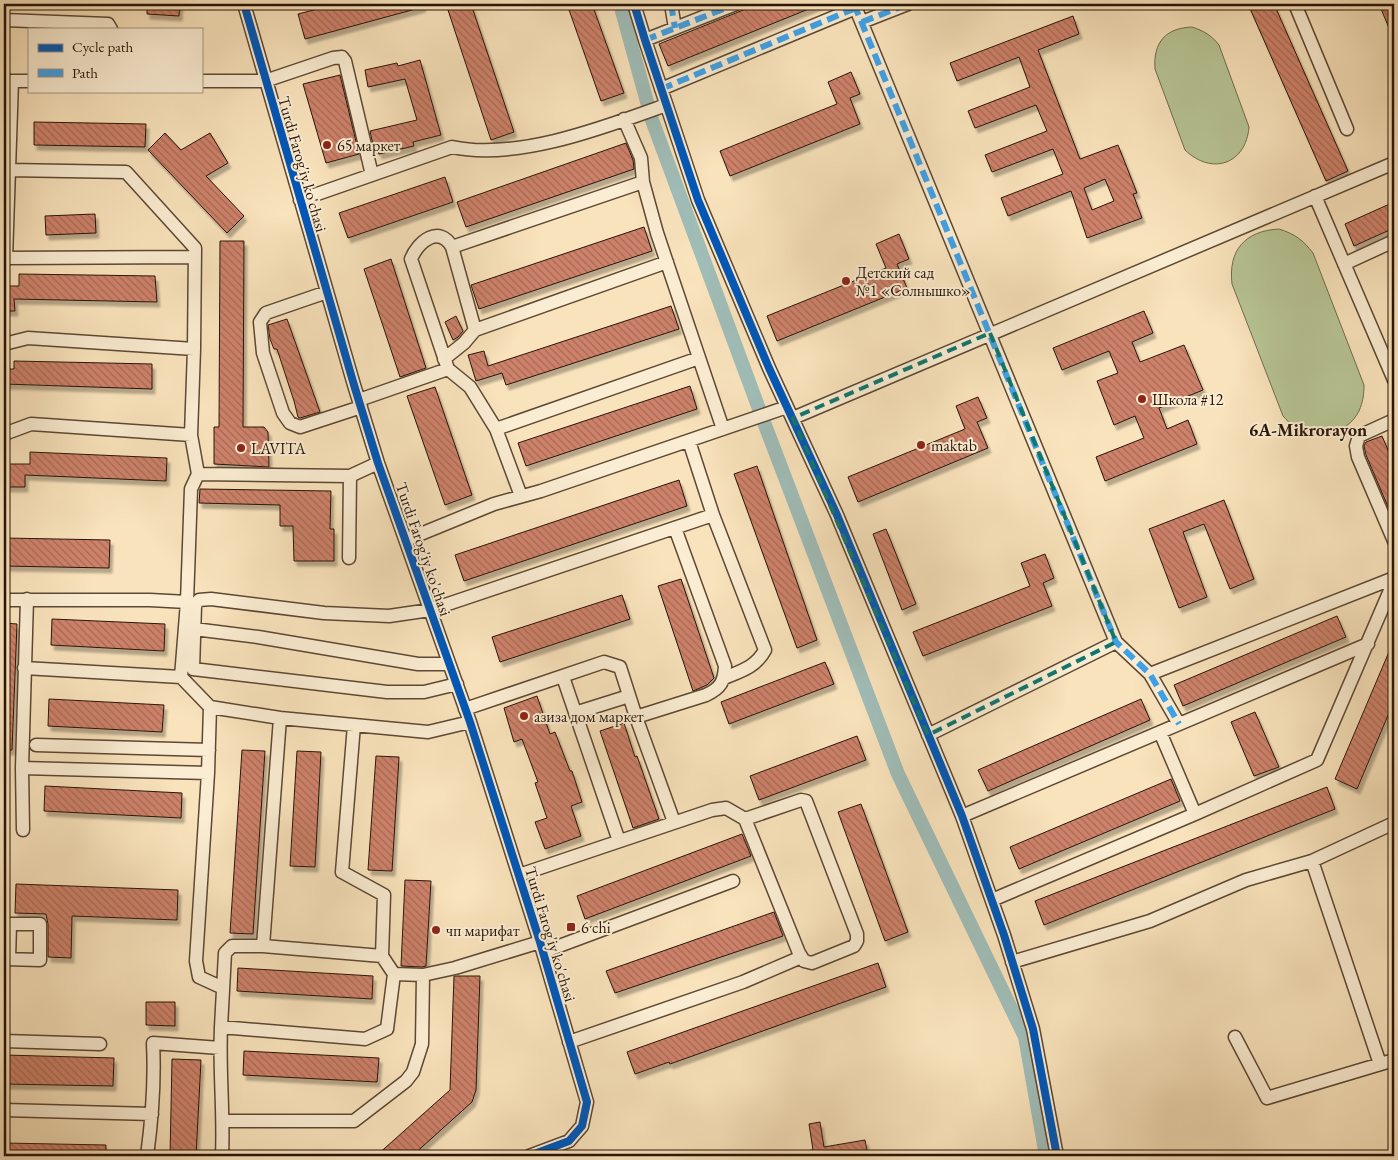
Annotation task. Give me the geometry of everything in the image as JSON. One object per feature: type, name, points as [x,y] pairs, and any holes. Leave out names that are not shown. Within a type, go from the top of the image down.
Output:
[{"type":"street","name":"Turdi Farog'iy ko'chasi","points":[[244,4],[378,462],[468,715],[541,947],[586,1102],[582,1126],[569,1141],[529,1156]]},
{"type":"street","points":[[634,4],[661,88],[661,107],[698,200],[790,413],[837,515],[962,816],[992,900],[1033,1029],[1056,1156]]},
{"type":"street","points":[[671,4],[675,28]]},
{"type":"street","points":[[644,40],[736,4]]},
{"type":"street","points":[[862,22],[908,4]]},
{"type":"street","points":[[1294,4],[1347,129]]},
{"type":"street","points":[[661,88],[855,6],[1116,642],[1150,674],[1179,724]]},
{"type":"street","points":[[4,20],[108,24],[110,28]]},
{"type":"street","points":[[202,81],[265,81],[333,58],[342,57],[345,61],[372,175]]},
{"type":"street","points":[[28,81],[8,81],[8,170],[5,258],[194,257]]},
{"type":"street","points":[[300,200],[452,147],[465,150],[496,152],[566,138],[661,107]]},
{"type":"street","points":[[624,119],[641,158],[643,182],[657,232],[698,358],[731,427]]},
{"type":"street","points":[[406,540],[494,504],[541,491],[731,427],[790,413],[990,333],[1394,163]]},
{"type":"street","points":[[8,170],[126,172],[194,248],[194,349],[191,435],[198,474],[191,490],[187,602],[181,677]]},
{"type":"street","points":[[452,247],[643,182]]},
{"type":"street","points":[[1315,196],[1393,374]]},
{"type":"street","points":[[475,330],[452,247],[448,240],[440,236],[424,240],[416,249],[411,259],[446,364],[470,387],[496,430],[521,496]]},
{"type":"street","points":[[1344,264],[1394,241]]},
{"type":"street","points":[[327,292],[266,313],[260,322],[263,353],[283,413],[290,423],[300,427],[360,404],[446,364],[475,330],[668,262]]},
{"type":"street","points":[[4,344],[28,338],[194,349]]},
{"type":"street","points":[[496,430],[698,358]]},
{"type":"street","points":[[1394,420],[1359,436],[1356,446],[1358,457],[1394,541]]},
{"type":"street","points":[[4,434],[32,424],[191,435]]},
{"type":"street","points":[[689,441],[713,515],[765,650],[761,658],[752,667],[724,678]]},
{"type":"street","points":[[198,474],[350,476],[378,462]]},
{"type":"street","points":[[349,558],[350,476]]},
{"type":"street","points":[[194,691],[195,605],[199,600],[324,613],[389,616],[430,610],[713,515]]},
{"type":"street","points":[[636,718],[717,690],[724,678],[725,666],[675,528]]},
{"type":"street","points":[[1150,674],[1394,580]]},
{"type":"street","points":[[992,900],[1317,760],[1394,580]]},
{"type":"street","points":[[23,830],[22,768],[27,599]]},
{"type":"street","points":[[4,600],[150,600],[187,602]]},
{"type":"street","points":[[194,629],[418,664],[450,664]]},
{"type":"street","points":[[928,735],[1116,642]]},
{"type":"street","points":[[962,816],[1368,644]]},
{"type":"street","points":[[24,668],[181,677],[210,707],[280,718],[428,732],[604,662],[614,664],[620,666],[636,718],[674,822]]},
{"type":"street","points":[[193,670],[387,692],[424,692],[457,684]]},
{"type":"street","points":[[563,677],[619,841]]},
{"type":"street","points":[[575,713],[629,696]]},
{"type":"street","points":[[210,707],[208,773],[196,961],[199,977],[223,988]]},
{"type":"street","points":[[263,946],[280,718]]},
{"type":"street","points":[[221,1027],[365,1039],[387,1029],[394,974],[382,956],[384,895],[342,872],[354,725]]},
{"type":"street","points":[[1160,732],[1195,814]]},
{"type":"street","points":[[36,745],[209,750]]},
{"type":"street","points":[[22,768],[208,773]]},
{"type":"street","points":[[519,875],[674,822],[712,810],[726,808],[745,819],[804,961],[812,963],[854,946],[857,941],[857,934],[806,801],[801,800],[745,819]]},
{"type":"street","points":[[1012,962],[1150,921],[1246,880],[1312,861],[1394,823]]},
{"type":"street","points":[[1312,861],[1380,1064]]},
{"type":"street","points":[[394,974],[423,975],[541,947],[733,881]]},
{"type":"street","points":[[222,1156],[224,1121],[220,1048],[225,953],[232,946],[263,946],[382,956]]},
{"type":"street","points":[[569,1042],[743,982],[799,958],[800,953]]},
{"type":"street","points":[[224,1121],[354,1121],[406,1081],[413,1072],[422,1044],[423,975]]},
{"type":"street","points":[[1236,1037],[1267,1098],[1394,1060]]},
{"type":"street","points":[[4,1041],[100,1044]]},
{"type":"street","points":[[147,1156],[152,1114],[153,1044],[220,1048]]},
{"type":"street","points":[[4,1110],[152,1114]]},
{"type":"highlighted area","points":[[990,333],[1116,642],[928,735],[793,418]]},
{"type":"green space","points":[[1192,27],[1207,34],[1219,45],[1249,127],[1242,150],[1226,162],[1206,163],[1195,158],[1185,150],[1155,69],[1156,51],[1163,38],[1175,30]]},
{"type":"green space","points":[[1279,229],[1298,238],[1313,253],[1364,385],[1359,411],[1354,419],[1347,426],[1330,433],[1311,434],[1302,431],[1294,427],[1283,416],[1232,284],[1231,272],[1233,261],[1241,245],[1248,238],[1257,234]]},
{"type":"building","points":[[147,4],[180,4],[179,16],[147,14]]},
{"type":"building","points":[[337,4],[422,4],[423,7],[305,39],[298,14]]},
{"type":"building","points":[[446,4],[471,4],[514,132],[491,140]]},
{"type":"building","points":[[567,4],[592,4],[624,93],[601,101]]},
{"type":"building","points":[[758,4],[821,4],[668,66],[659,44]]},
{"type":"building","points":[[1248,4],[1274,4],[1348,171],[1326,181]]},
{"type":"building","points":[[1379,4],[1394,4],[1394,40]]},
{"type":"building","points":[[1073,16],[1079,34],[1038,50],[1080,159],[1118,145],[1137,193],[1133,194],[1142,218],[1087,238],[1071,191],[1008,216],[1001,198],[1063,174],[1053,149],[992,172],[985,155],[1047,131],[1036,105],[975,128],[968,111],[1030,87],[1019,57],[957,81],[950,63]],"holes":[[[1105,179],[1114,201],[1092,210],[1084,188]]]},
{"type":"building","points":[[420,60],[441,135],[413,142],[414,146],[379,154],[377,149],[374,150],[370,131],[417,120],[405,79],[368,87],[365,70],[397,63],[398,66]]},
{"type":"building","points":[[851,72],[860,94],[850,98],[860,124],[730,176],[720,151],[837,104],[828,82]]},
{"type":"building","points":[[340,75],[359,154],[326,163],[303,84]]},
{"type":"building","points":[[34,122],[146,124],[145,147],[34,145]]},
{"type":"building","points":[[165,133],[181,150],[210,133],[228,163],[206,176],[244,216],[227,233],[148,150]]},
{"type":"building","points":[[626,143],[633,160],[634,169],[466,227],[457,202]]},
{"type":"building","points":[[445,177],[453,202],[348,238],[339,213]]},
{"type":"building","points":[[1394,202],[1394,228],[1354,246],[1345,224]]},
{"type":"building","points":[[95,214],[96,233],[46,235],[45,216]]},
{"type":"building","points":[[644,227],[652,251],[479,309],[471,285]]},
{"type":"building","points":[[899,234],[909,259],[897,264],[907,288],[777,341],[767,316],[886,268],[876,244]]},
{"type":"building","points":[[220,241],[244,241],[243,427],[264,427],[268,432],[269,467],[214,464],[214,427],[219,427]]},
{"type":"building","points":[[391,259],[426,368],[400,377],[364,269]]},
{"type":"building","points":[[19,274],[155,276],[157,302],[14,299],[15,311],[4,311],[4,286],[19,286]]},
{"type":"building","points":[[671,306],[679,329],[506,385],[502,373],[476,381],[468,355],[484,351],[488,366]]},
{"type":"building","name":"Школа #12","points":[[1144,311],[1153,333],[1132,342],[1140,362],[1184,345],[1203,390],[1159,408],[1167,429],[1188,420],[1197,444],[1105,481],[1096,457],[1144,438],[1135,416],[1114,425],[1097,381],[1118,373],[1109,351],[1062,370],[1053,348]]},
{"type":"building","points":[[456,316],[463,331],[453,340],[445,322]]},
{"type":"building","points":[[287,319],[320,412],[300,418],[298,417],[277,349],[274,349],[270,339],[268,325]]},
{"type":"building","points":[[14,361],[152,364],[152,389],[4,384],[4,369],[14,369]]},
{"type":"building","points":[[690,386],[697,409],[526,466],[518,443]]},
{"type":"building","points":[[435,387],[472,495],[445,505],[407,396]]},
{"type":"building","points":[[978,397],[987,418],[977,422],[988,448],[858,502],[848,477],[965,429],[956,406]]},
{"type":"building","points":[[1382,436],[1394,464],[1394,521],[1364,446],[1366,442]]},
{"type":"building","points":[[30,452],[167,458],[166,481],[25,475],[25,487],[4,487],[4,464],[30,464]]},
{"type":"building","points":[[757,466],[817,640],[797,648],[734,474]]},
{"type":"building","points":[[679,480],[687,506],[464,581],[455,555]]},
{"type":"building","points":[[200,489],[331,491],[330,529],[334,529],[334,561],[294,561],[293,526],[280,526],[280,505],[199,503]]},
{"type":"building","points":[[1224,500],[1254,579],[1230,589],[1204,524],[1183,532],[1207,597],[1179,608],[1149,529]]},
{"type":"building","points":[[886,529],[916,604],[902,610],[873,534]]},
{"type":"building","points":[[4,538],[110,540],[109,568],[4,566]]},
{"type":"building","points":[[1045,554],[1054,578],[1043,583],[1052,606],[923,656],[913,632],[1030,586],[1021,563]]},
{"type":"building","points":[[681,579],[714,678],[707,685],[693,691],[658,586]]},
{"type":"building","points":[[622,595],[630,619],[500,662],[492,637]]},
{"type":"building","points":[[1337,616],[1346,637],[1183,706],[1174,685]]},
{"type":"building","points":[[52,619],[165,624],[164,651],[51,645]]},
{"type":"building","points":[[4,623],[17,624],[12,750],[4,750]]},
{"type":"building","points":[[1394,640],[1394,701],[1357,789],[1335,779]]},
{"type":"building","points":[[825,662],[834,684],[729,724],[721,702]]},
{"type":"building","points":[[537,696],[550,734],[555,732],[570,771],[572,771],[582,802],[571,806],[581,836],[545,849],[535,822],[547,818],[535,783],[538,782],[522,739],[514,742],[504,708]]},
{"type":"building","points":[[49,699],[164,705],[162,732],[48,726]]},
{"type":"building","points":[[1141,699],[1150,720],[988,791],[978,770]]},
{"type":"building","points":[[1255,712],[1279,767],[1254,776],[1231,722]]},
{"type":"building","points":[[624,723],[659,819],[633,828],[600,731]]},
{"type":"building","points":[[857,736],[866,760],[759,800],[750,776]]},
{"type":"building","points":[[242,750],[265,751],[253,934],[230,933]]},
{"type":"building","points":[[297,751],[321,752],[315,867],[290,866]]},
{"type":"building","points":[[376,756],[399,757],[392,871],[368,870]]},
{"type":"building","points":[[1171,779],[1180,801],[1019,869],[1010,847]]},
{"type":"building","points":[[45,786],[182,793],[181,818],[44,811]]},
{"type":"building","points":[[1327,787],[1335,809],[1044,925],[1035,901]]},
{"type":"building","points":[[861,804],[908,932],[885,941],[838,812]]},
{"type":"building","points":[[742,834],[751,856],[585,919],[577,896]]},
{"type":"building","points":[[405,880],[431,881],[426,966],[422,967],[401,966]]},
{"type":"building","points":[[16,884],[178,890],[177,920],[72,916],[71,958],[48,957],[48,924],[46,914],[15,913]]},
{"type":"building","points":[[774,912],[783,936],[615,993],[606,971]]},
{"type":"building","points":[[878,963],[886,987],[670,1064],[669,1062],[635,1074],[627,1052]]},
{"type":"building","points":[[238,968],[373,976],[372,999],[237,991]]},
{"type":"building","points":[[454,976],[480,976],[476,1090],[472,1102],[412,1156],[376,1156],[450,1090]]},
{"type":"building","points":[[146,1002],[175,1002],[175,1026],[146,1025]]},
{"type":"building","points":[[244,1051],[379,1058],[377,1082],[243,1075]]},
{"type":"building","points":[[4,1055],[114,1058],[113,1086],[4,1084]]},
{"type":"building","points":[[172,1059],[201,1060],[196,1156],[170,1156]]},
{"type":"building","points":[[820,1122],[824,1147],[865,1140],[868,1156],[805,1156],[804,1151],[813,1150],[809,1124]]},
{"type":"building","points":[[4,1143],[106,1145],[106,1156],[4,1156]]},
{"type":"waterway","points":[[620,4],[652,120],[765,425],[898,774],[1025,1037],[1046,1156]]},
{"type":"marked path","points":[[671,4],[675,28]]},
{"type":"marked path","points":[[645,40],[736,4]]},
{"type":"marked path","points":[[854,4],[1116,642],[1150,674],[1179,724]]},
{"type":"marked path","points":[[862,22],[908,4]]},
{"type":"marked path","points":[[661,89],[856,8]]},
{"type":"cycle path","points":[[244,4],[378,463],[470,722],[540,942],[587,1102],[582,1126],[569,1141],[529,1156]]},
{"type":"cycle path","points":[[634,4],[698,200],[769,368],[837,515],[962,816],[1004,935],[1033,1029],[1057,1156]]},
{"type":"place","name":"65 маркет","points":[[327,145]]},
{"type":"place","name":"Детский сад №1 «Солнышко»","points":[[846,281]]},
{"type":"place","name":"Школа #12","points":[[1142,399]]},
{"type":"place","name":"maktab","points":[[921,445]]},
{"type":"place","name":"LAVITA","points":[[241,448]]},
{"type":"place","name":"азиза дом маркет","points":[[524,716]]},
{"type":"place","name":"6 chi","points":[[571,927]]},
{"type":"place","name":"чп марифат","points":[[436,930]]},
{"type":"district","name":"6A-Mikrorayon","points":[[1308,430]]}]
